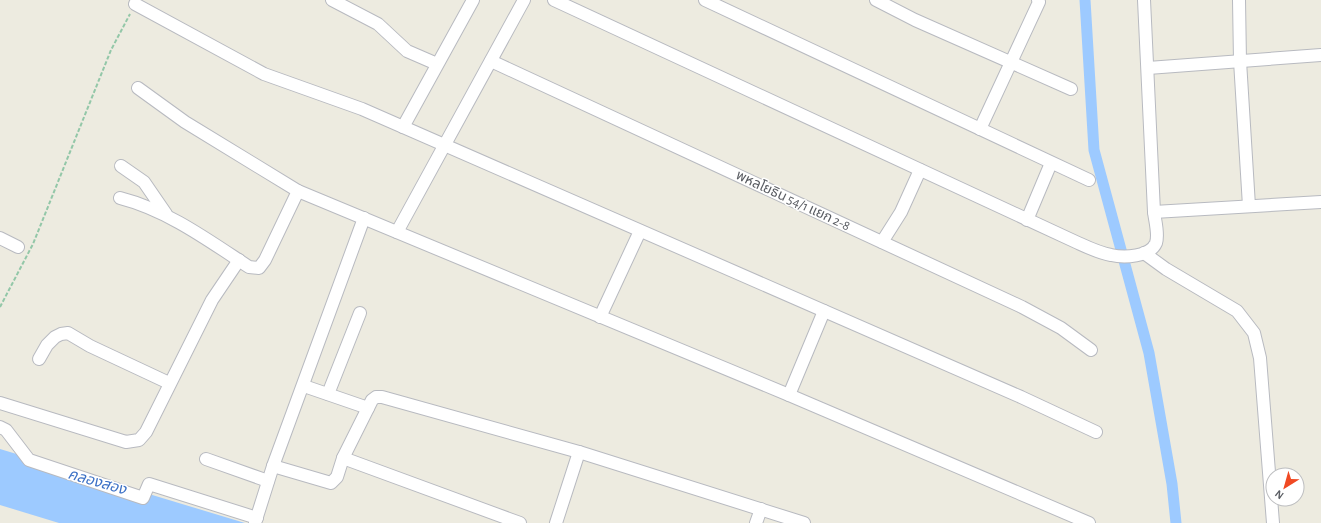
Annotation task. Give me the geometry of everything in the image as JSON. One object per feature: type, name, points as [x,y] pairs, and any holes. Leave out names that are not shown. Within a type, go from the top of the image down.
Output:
[{"type":"street","points":[[332,0],[378,24],[407,51],[437,64]]},
{"type":"street","points":[[403,127],[473,0]]},
{"type":"street","points":[[396,232],[524,0]]},
{"type":"street","points":[[554,0],[1028,220],[1112,256],[1132,256],[1144,253],[1151,250],[1156,244],[1157,236],[1154,212],[1144,0]]},
{"type":"street","points":[[705,0],[1089,180]]},
{"type":"street","points":[[876,0],[915,20],[1071,89]]},
{"type":"street","points":[[1239,0],[1240,61],[1249,206]]},
{"type":"street","points":[[980,129],[1039,1]]},
{"type":"street","points":[[135,4],[264,74],[362,109],[1096,432]]},
{"type":"street","points":[[1148,68],[1321,54]]},
{"type":"street","name":"พหลโยธิน 54/1 แยก 2-8","points":[[491,60],[1022,307],[1061,328],[1091,350]]},
{"type":"street","points":[[138,88],[185,122],[298,190],[789,395],[1090,523]]},
{"type":"street","points":[[1028,220],[1051,163]]},
{"type":"street","points":[[121,166],[144,182],[166,214]]},
{"type":"street","points":[[882,242],[901,212],[920,170]]},
{"type":"street","points":[[120,198],[138,202],[166,214],[249,267],[259,268],[265,260],[298,190]]},
{"type":"street","points":[[1154,212],[1321,202]]},
{"type":"street","points":[[0,427],[6,430],[29,460],[143,498],[149,484],[256,521],[273,466],[304,386],[364,218]]},
{"type":"street","points":[[600,317],[640,231]]},
{"type":"street","points":[[0,238],[18,248]]},
{"type":"street","points":[[1144,253],[1166,269],[1230,306],[1243,317],[1254,333],[1261,374],[1273,523]]},
{"type":"street","points":[[0,403],[126,442],[139,440],[146,432],[169,383],[212,300],[239,260]]},
{"type":"street","points":[[789,395],[824,311]]},
{"type":"street","points":[[328,394],[360,313]]},
{"type":"street","points":[[38,359],[47,345],[55,337],[68,333],[90,346],[169,383]]},
{"type":"street","points":[[304,386],[368,408]]},
{"type":"street","points":[[273,466],[331,483],[337,477],[343,458],[368,408],[376,397],[389,398],[579,452],[804,523]]},
{"type":"street","points":[[556,523],[579,452]]},
{"type":"street","points":[[343,458],[520,523]]},
{"type":"street","points":[[206,459],[268,481]]},
{"type":"street","points":[[756,523],[761,509]]},
{"type":"path","points":[[0,307],[34,244],[111,50],[135,4]]},
{"type":"water","name":"คลองสอง","points":[[0,449],[245,523],[59,523],[0,505]]},
{"type":"waterway","points":[[1085,0],[1094,150],[1149,353],[1172,484],[1176,523]]}]
